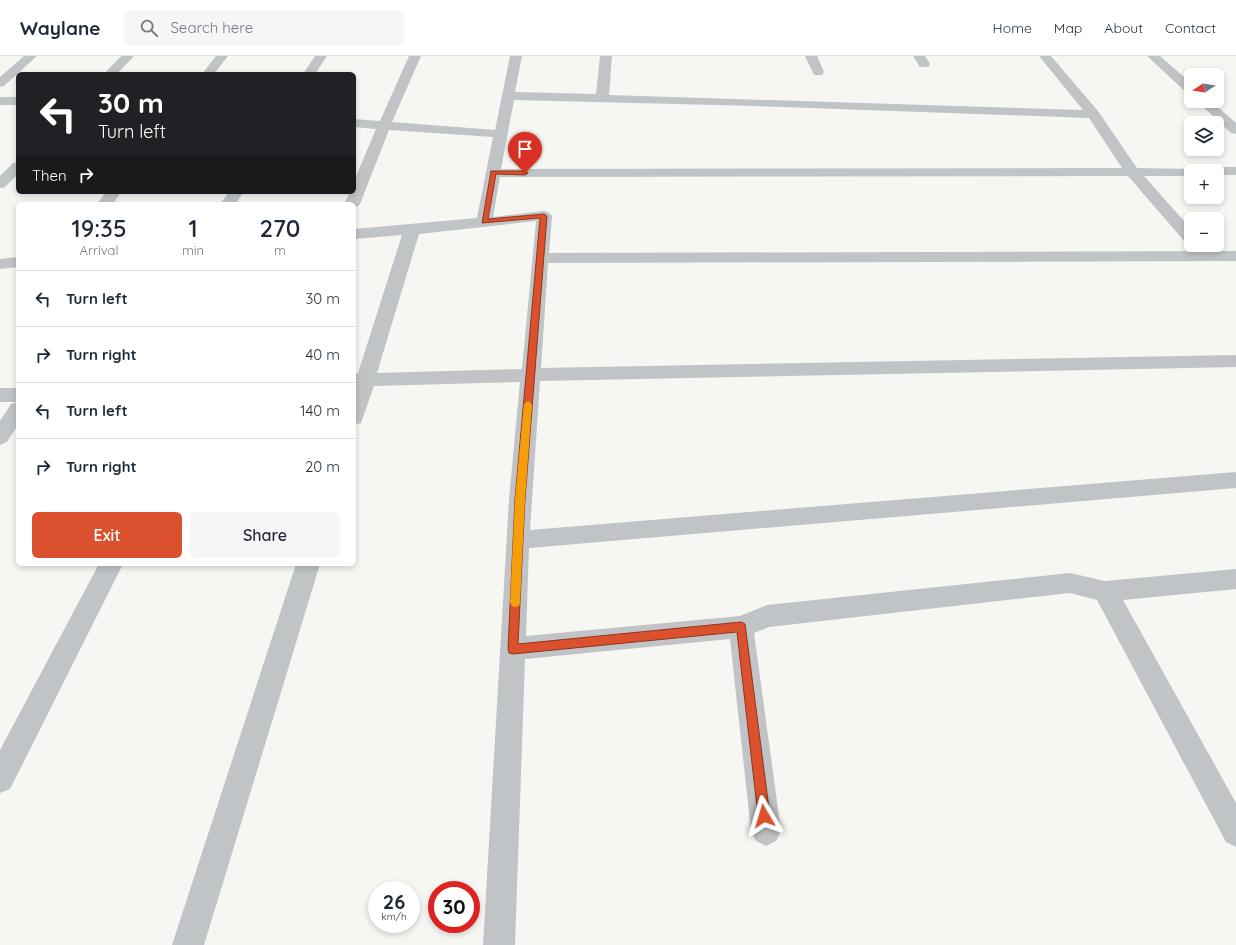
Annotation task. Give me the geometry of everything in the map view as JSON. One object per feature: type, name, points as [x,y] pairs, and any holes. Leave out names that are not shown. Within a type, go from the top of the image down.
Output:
[{"type":"street","points":[[0,83],[32,56]]},
{"type":"street","points":[[112,72],[128,56]]},
{"type":"street","points":[[210,72],[222,56]]},
{"type":"street","points":[[311,72],[320,56]]},
{"type":"street","points":[[353,202],[398,92],[415,56]]},
{"type":"street","points":[[484,221],[516,56]]},
{"type":"street","points":[[602,98],[606,56]]},
{"type":"street","points":[[811,56],[818,72]]},
{"type":"street","points":[[1046,56],[1093,114],[1133,173],[1184,231]]},
{"type":"street","points":[[1153,56],[1184,84]]},
{"type":"street","points":[[508,96],[1093,114]]},
{"type":"street","points":[[0,101],[16,100]]},
{"type":"street","points":[[1211,108],[1236,130]]},
{"type":"street","points":[[356,123],[501,134]]},
{"type":"street","points":[[0,184],[16,168]]},
{"type":"street","points":[[1224,171],[1236,171]]},
{"type":"street","points":[[493,173],[1184,172]]},
{"type":"street","points":[[356,234],[412,230],[484,221],[544,216],[530,375],[518,540],[499,945]]},
{"type":"street","points":[[356,405],[360,380],[412,230]]},
{"type":"street","points":[[540,258],[1184,250]]},
{"type":"street","points":[[1213,252],[1236,256]]},
{"type":"street","points":[[0,264],[16,262]]},
{"type":"street","points":[[360,380],[530,375],[1236,361]]},
{"type":"street","points":[[0,395],[16,395]]},
{"type":"street","points":[[0,438],[16,412]]},
{"type":"street","points":[[518,540],[1236,480]]},
{"type":"street","points":[[0,779],[110,566]]},
{"type":"street","points":[[188,945],[307,566]]},
{"type":"street","points":[[513,649],[741,627],[767,616],[1070,583],[1105,592],[1236,579]]},
{"type":"street","points":[[1105,592],[1236,832]]},
{"type":"street","points":[[741,627],[766,831]]},
{"type":"slow traffic","points":[[515,603],[520,499],[528,404]]},
{"type":"route","points":[[525,173],[493,173],[484,221],[544,216],[520,499],[513,649],[741,627],[764,816]]}]
